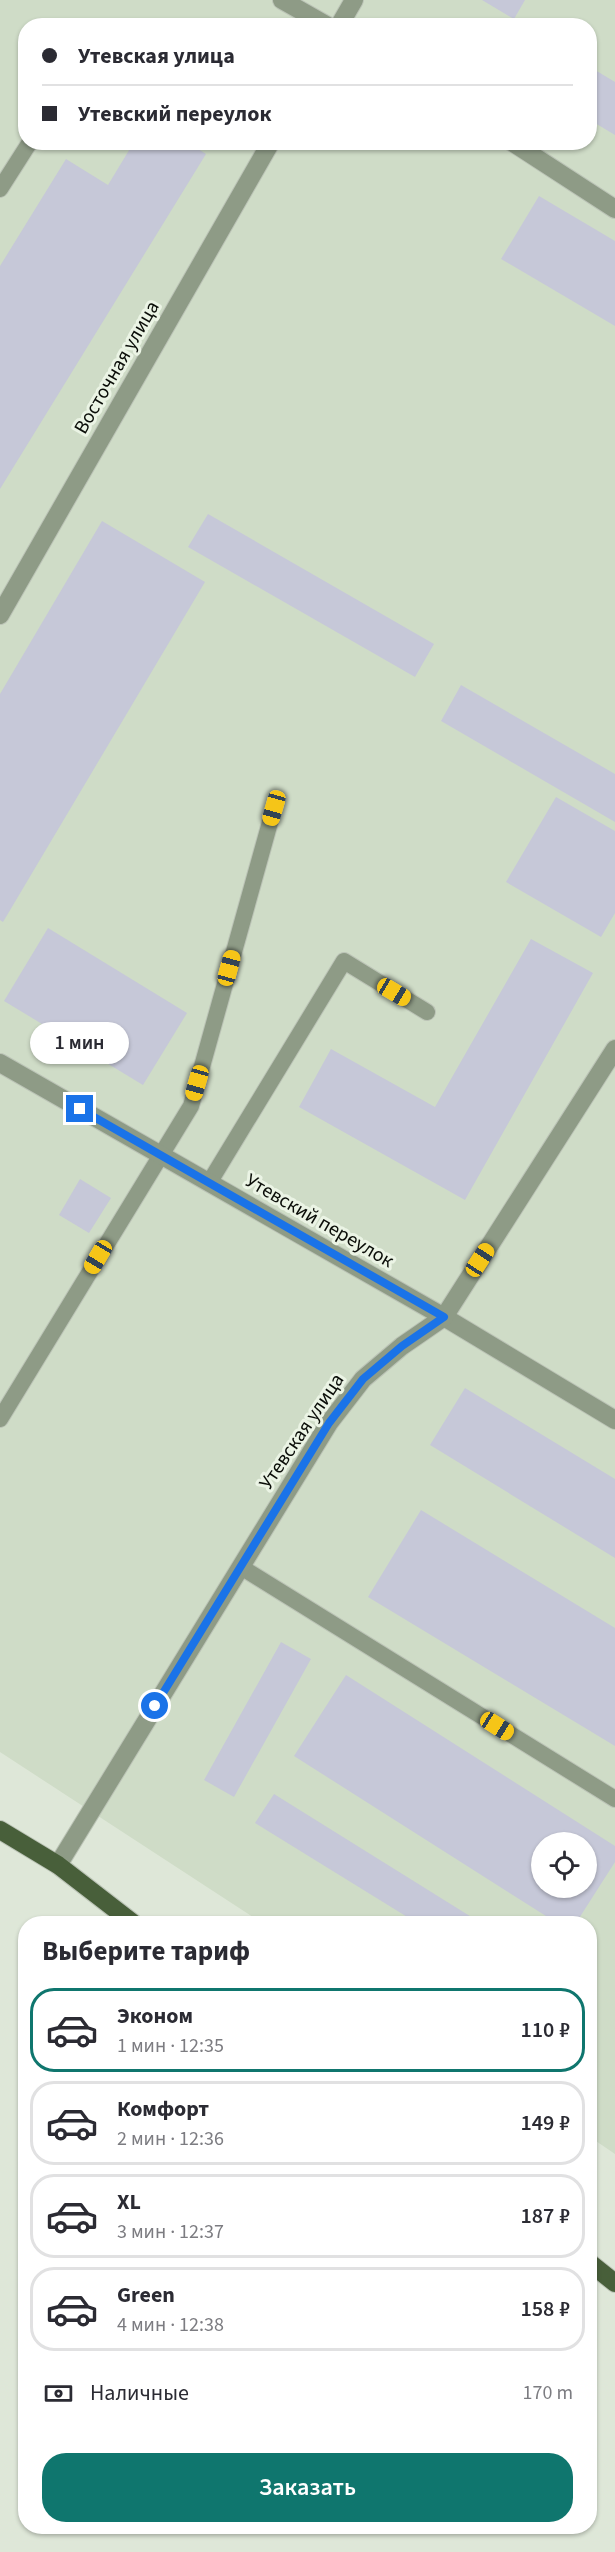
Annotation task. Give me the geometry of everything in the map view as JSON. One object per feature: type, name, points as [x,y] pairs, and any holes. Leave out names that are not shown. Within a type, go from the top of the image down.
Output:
[{"type":"main road","points":[[0,1830],[58,1865],[124,1916]]},
{"type":"main road","points":[[597,2269],[615,2283]]},
{"type":"street","points":[[282,0],[314,18]]},
{"type":"street","points":[[344,18],[354,0]]},
{"type":"street","name":"Восточная улица","points":[[0,615],[266,150]]},
{"type":"street","points":[[524,150],[615,208]]},
{"type":"street","name":"Утевская улица","points":[[58,1865],[329,1423],[363,1379],[402,1346],[444,1317],[615,1049]]},
{"type":"street","name":"Утевский переулок","points":[[0,1063],[444,1317],[615,1420]]},
{"type":"lane","points":[[0,189],[25,150]]},
{"type":"lane","points":[[0,1419],[191,1106],[274,808]]},
{"type":"lane","points":[[209,1183],[344,961],[427,1012]]},
{"type":"lane","points":[[241,1567],[615,1799]]},
{"type":"shaded area","points":[[0,0],[615,0],[615,2154],[597,2142],[597,1916],[251,1916],[0,1752]]},
{"type":"building","points":[[482,0],[525,0],[515,18]]},
{"type":"building","points":[[597,71],[615,82],[615,135],[597,124]]},
{"type":"building","points":[[129,150],[200,150],[206,154],[0,489],[0,266],[66,159],[108,185]]},
{"type":"building","points":[[539,196],[615,241],[615,326],[501,259]]},
{"type":"building","points":[[208,514],[434,644],[415,677],[188,547]]},
{"type":"building","points":[[102,521],[205,582],[3,922],[0,920],[0,694]]},
{"type":"building","points":[[461,685],[615,774],[615,822],[441,721]]},
{"type":"building","points":[[556,797],[615,831],[615,913],[601,937],[506,882]]},
{"type":"building","points":[[48,928],[187,1013],[143,1085],[4,1001]]},
{"type":"building","points":[[531,939],[593,973],[465,1200],[299,1107],[331,1049],[435,1107]]},
{"type":"building","points":[[80,1179],[111,1198],[89,1233],[59,1215]]},
{"type":"building","points":[[465,1388],[615,1479],[615,1558],[430,1445]]},
{"type":"building","points":[[421,1510],[615,1628],[615,1746],[368,1597]]},
{"type":"building","points":[[281,1642],[311,1659],[234,1797],[204,1780]]},
{"type":"building","points":[[346,1675],[593,1832],[531,1832],[531,1898],[592,1898],[580,1916],[546,1916],[294,1756]]},
{"type":"building","points":[[274,1794],[470,1916],[406,1916],[255,1823]]},
{"type":"building","points":[[597,1835],[615,1846],[615,1862],[597,1890]]},
{"type":"route","points":[[80,1109],[444,1317],[402,1346],[363,1379],[329,1423],[155,1706]]}]
